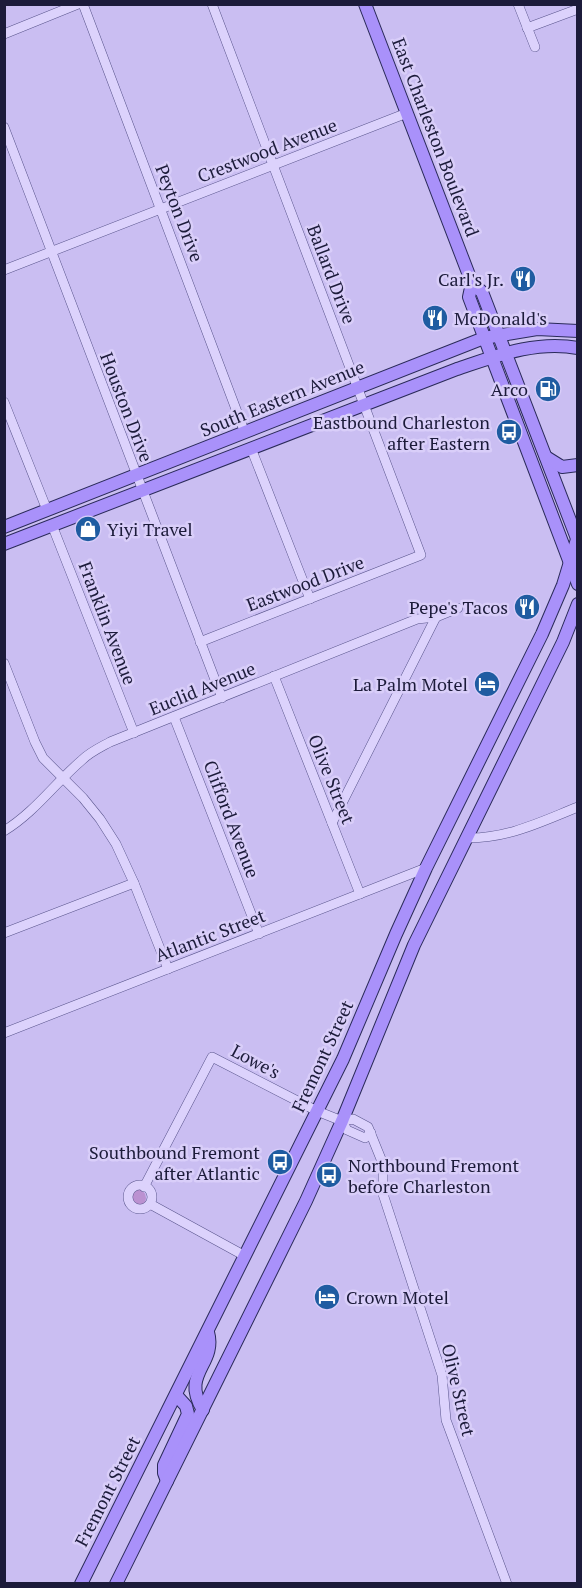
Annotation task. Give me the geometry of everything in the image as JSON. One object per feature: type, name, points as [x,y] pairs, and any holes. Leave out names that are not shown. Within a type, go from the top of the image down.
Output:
[{"type":"main road","name":"East Charleston Boulevard","points":[[365,4],[472,283],[482,292],[577,538]]},
{"type":"main road","name":"East Charleston Boulevard","points":[[472,283],[469,297],[578,584]]},
{"type":"main road","name":"South Eastern Avenue","points":[[4,526],[484,338],[537,329],[578,330]]},
{"type":"main road","name":"South Eastern Avenue","points":[[4,544],[445,373],[505,354],[548,346],[578,348]]},
{"type":"main road","points":[[545,457],[562,467],[578,465]]},
{"type":"main road","name":"Fremont Street","points":[[81,1584],[343,1059],[426,868],[535,649],[570,564],[577,538]]},
{"type":"main road","points":[[116,1584],[302,1211],[342,1121],[414,945],[562,642],[578,604]]},
{"type":"main road","points":[[562,642],[578,629]]},
{"type":"main road","points":[[202,1410],[194,1389],[194,1382],[210,1349],[208,1330]]},
{"type":"main road","points":[[167,1481],[164,1465],[188,1414],[186,1406],[176,1395]]},
{"type":"main road","points":[[90,1566],[92,1576],[90,1584]]},
{"type":"street","points":[[4,34],[78,4]]},
{"type":"street","name":"Peyton Drive","points":[[83,4],[245,432]]},
{"type":"street","name":"Ballard Drive","points":[[212,4],[421,555]]},
{"type":"street","points":[[518,4],[535,47]]},
{"type":"street","points":[[527,28],[574,8]]},
{"type":"street","name":"Crestwood Avenue","points":[[4,270],[407,113]]},
{"type":"street","name":"Houston Drive","points":[[4,127],[222,698]]},
{"type":"street","points":[[4,402],[47,510]]},
{"type":"street","points":[[251,448],[310,599]]},
{"type":"street","name":"Franklin Avenue","points":[[52,525],[134,733]]},
{"type":"street","name":"Eastwood Drive","points":[[200,642],[421,555]]},
{"type":"street","name":"Euclid Avenue","points":[[4,831],[39,804],[84,758],[110,742],[222,698],[282,671],[417,619],[436,617],[458,608]]},
{"type":"street","points":[[332,823],[436,617]]},
{"type":"street","points":[[4,663],[43,758],[100,819],[116,844],[134,882],[168,969]]},
{"type":"street","name":"Olive Street","points":[[274,676],[360,894]]},
{"type":"street","name":"Clifford Avenue","points":[[174,717],[259,934]]},
{"type":"street","points":[[466,838],[503,836],[578,807]]},
{"type":"street","name":"Atlantic Street","points":[[4,1033],[426,868]]},
{"type":"street","points":[[4,933],[134,882]]},
{"type":"street","name":"Lowe's","points":[[144,1187],[212,1057],[317,1111]]},
{"type":"street","name":"Olive Street","points":[[317,1111],[342,1121],[353,1119],[368,1127],[371,1133],[382,1164],[383,1194],[442,1375],[446,1420],[507,1584]]},
{"type":"street","points":[[144,1187],[150,1192],[150,1204],[143,1209],[135,1209],[129,1203],[128,1195],[132,1188],[144,1187]]},
{"type":"street","points":[[150,1204],[245,1257]]},
{"type":"shaded area","points":[[132,1188],[140,1188],[146,1194],[146,1202],[140,1208],[132,1208],[126,1202],[126,1194]]},
{"type":"place","name":"Carl's Jr.","points":[[523,279]]},
{"type":"place","name":"McDonald's","points":[[435,318]]},
{"type":"place","name":"Arco","points":[[548,389]]},
{"type":"place","name":"Eastbound Charleston after Eastern","points":[[509,432]]},
{"type":"place","name":"Yiyi Travel","points":[[88,529]]},
{"type":"place","name":"Pepe's Tacos","points":[[527,607]]},
{"type":"place","name":"La Palm Motel","points":[[487,684]]},
{"type":"place","name":"Southbound Fremont after Atlantic","points":[[280,1162]]},
{"type":"place","name":"Northbound Fremont before Charleston","points":[[329,1175]]},
{"type":"place","name":"Crown Motel","points":[[327,1297]]}]
